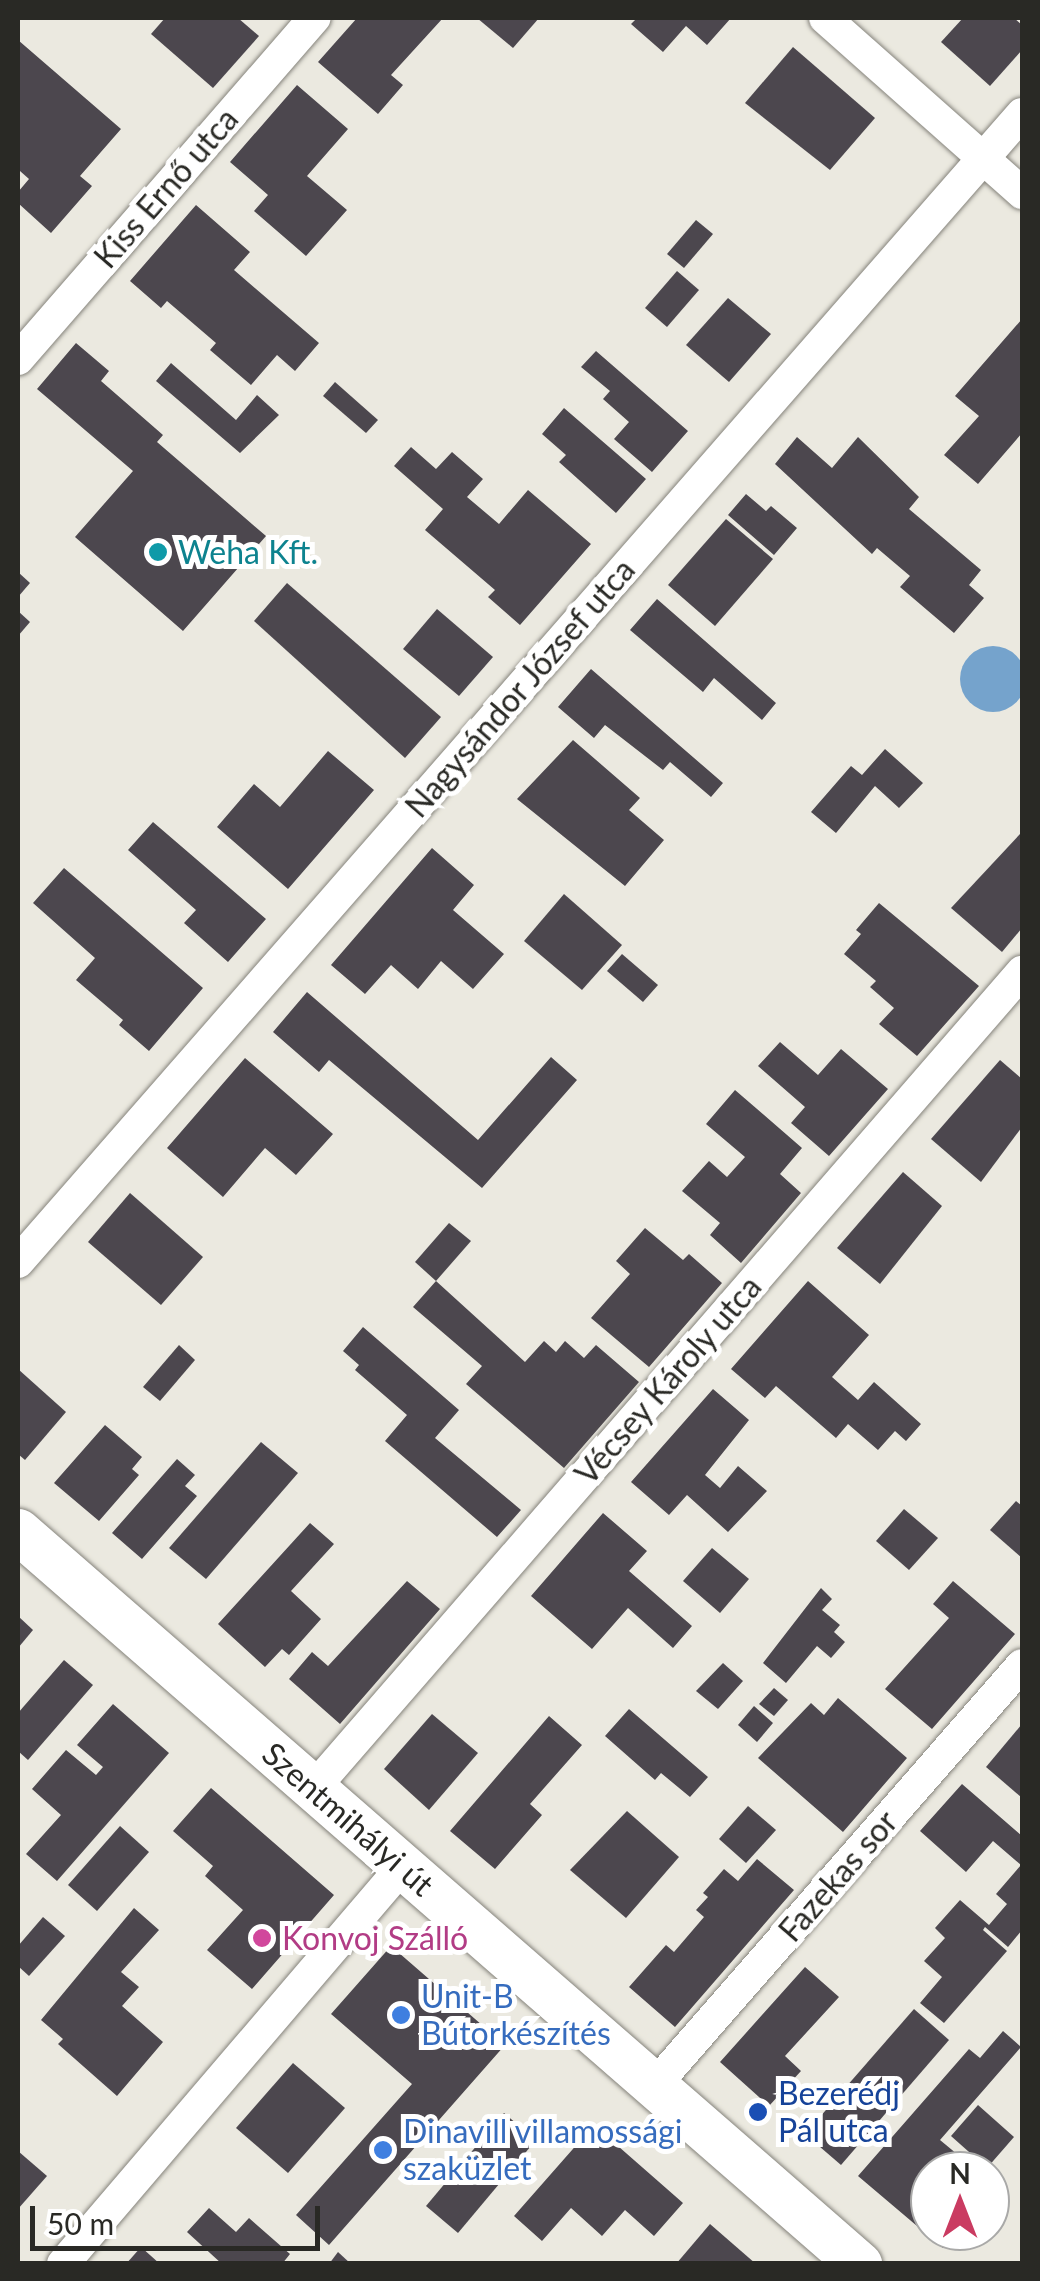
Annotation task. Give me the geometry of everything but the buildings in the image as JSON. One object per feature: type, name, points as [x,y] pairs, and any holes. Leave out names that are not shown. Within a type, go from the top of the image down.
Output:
[{"type":"main road","name":"Szentmihályi út","points":[[18,1531],[859,2264]]},
{"type":"street","name":"Kiss Ernő utca","points":[[18,359],[314,18]]},
{"type":"street","points":[[825,18],[1022,193]]},
{"type":"street","name":"Nagysándor József utca","points":[[18,1262],[1022,114]]},
{"type":"street","name":"Vécsey Károly utca","points":[[313,1789],[1022,972]]},
{"type":"street","name":"Fazekas sor","points":[[654,2086],[1022,1665]]},
{"type":"street","points":[[62,2264],[403,1866]]},
{"type":"water","points":[[993,646],[1017,655],[1026,679],[1017,703],[993,712],[969,703],[960,679],[969,655]]},
{"type":"place","name":"Weha Kft.","points":[[158,552]]},
{"type":"place","name":"Konvoj Szálló","points":[[262,1938]]},
{"type":"place","name":"Unit-B Bútorkészítés","points":[[401,2015]]},
{"type":"place","name":"Bezerédj Pál utca","points":[[758,2112]]},
{"type":"place","name":"Dinavill villamossági szaküzlet","points":[[383,2150]]}]
